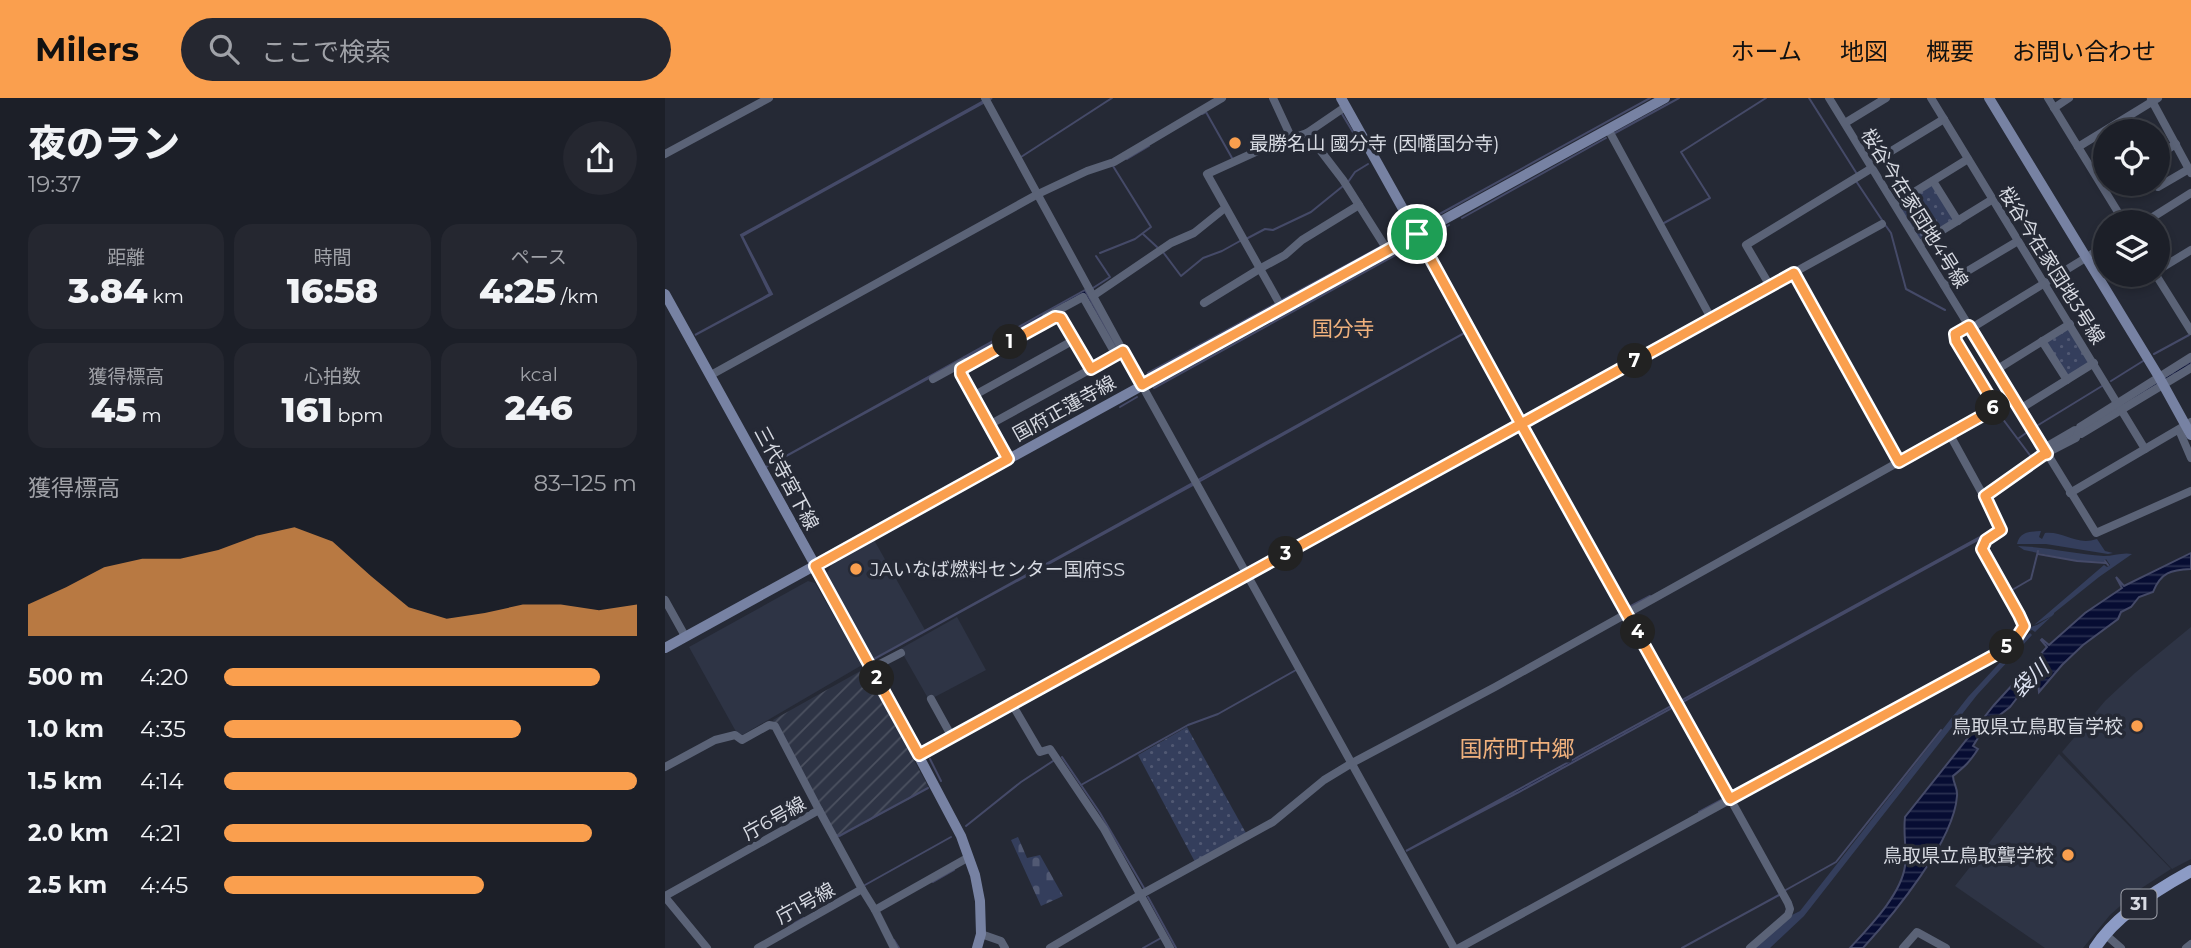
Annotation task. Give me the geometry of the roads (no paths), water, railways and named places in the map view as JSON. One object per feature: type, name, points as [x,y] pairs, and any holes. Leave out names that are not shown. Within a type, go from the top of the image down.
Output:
[{"type":"main road","name":"国府正蓮寺線","points":[[665,648],[1665,98]]},
{"type":"main road","points":[[1989,98],[2087,257],[2187,428]]},
{"type":"main road","points":[[1343,102],[1417,234]]},
{"type":"main road","name":"三代寺宮下線","points":[[665,294],[961,835],[980,901],[981,934],[977,948]]},
{"type":"main road","name":"31","points":[[2095,948],[2144,900],[2191,871]]},
{"type":"street","points":[[665,154],[769,98]]},
{"type":"street","points":[[985,98],[1093,296],[1120,353]]},
{"type":"street","points":[[711,375],[1038,194],[1087,171],[1114,162],[1222,98]]},
{"type":"street","points":[[1273,98],[1292,139]]},
{"type":"street","name":"桜谷今在家団地4号線","points":[[1829,98],[2096,533],[2191,491]]},
{"type":"street","points":[[1845,123],[1886,98]]},
{"type":"street","name":"桜谷今在家団地3号線","points":[[1931,98],[2145,449]]},
{"type":"street","points":[[2047,98],[2093,167]]},
{"type":"street","points":[[2053,108],[2069,98]]},
{"type":"street","points":[[2078,148],[2154,99],[2190,171],[2170,181]]},
{"type":"street","points":[[1282,308],[1207,174],[1271,145],[1307,133],[1343,102]]},
{"type":"street","points":[[1770,286],[1746,245],[1944,119]]},
{"type":"street","points":[[1608,129],[1711,318]]},
{"type":"street","points":[[1307,133],[1343,180],[1388,251]]},
{"type":"street","points":[[2170,148],[2176,144]]},
{"type":"street","points":[[1895,204],[1968,159]]},
{"type":"street","points":[[1933,181],[1958,220]]},
{"type":"street","points":[[2164,210],[2191,193]]},
{"type":"street","points":[[1920,244],[1993,199]]},
{"type":"street","points":[[1203,303],[1285,255],[1302,240],[1359,205]]},
{"type":"street","points":[[1093,296],[1171,243],[1194,233],[1225,208]]},
{"type":"street","points":[[919,755],[1882,223]]},
{"type":"street","points":[[1417,234],[1790,909],[1783,920],[1750,948]]},
{"type":"street","points":[[1944,285],[2018,241]]},
{"type":"street","points":[[2170,264],[2191,250]]},
{"type":"street","points":[[1050,948],[1273,822],[1324,780],[1352,763],[1992,410],[1994,404],[1956,341],[1955,334],[2045,284],[2093,253]]},
{"type":"street","points":[[1794,273],[1899,462]]},
{"type":"street","points":[[2166,287],[2190,329]]},
{"type":"street","points":[[933,379],[1083,297],[1142,385],[1457,948],[2002,651],[2017,637],[2024,626],[1982,549],[1986,540],[2001,530],[1950,435]]},
{"type":"street","points":[[1008,459],[961,374],[961,369],[1055,317],[1061,318],[1091,369]]},
{"type":"street","points":[[1996,370],[2070,324]]},
{"type":"street","points":[[973,396],[1074,340]]},
{"type":"street","points":[[2042,341],[2067,380]]},
{"type":"street","points":[[989,425],[1120,353]]},
{"type":"street","points":[[1985,496],[2045,451],[2076,438],[2079,432],[2081,434],[2191,358]]},
{"type":"street","points":[[2020,409],[2094,363]]},
{"type":"street","points":[[2161,381],[2191,368]]},
{"type":"street","points":[[2070,493],[2187,428],[2191,458]]},
{"type":"street","points":[[665,600],[685,636]]},
{"type":"street","points":[[872,668],[901,653]]},
{"type":"street","points":[[931,699],[952,737]]},
{"type":"street","points":[[1012,704],[1040,752],[1050,749],[1104,830],[1170,948]]},
{"type":"street","points":[[665,767],[715,740],[735,735],[742,740],[769,725],[775,726],[819,810]]},
{"type":"street","name":"庁6号線","points":[[665,896],[819,810],[862,889]]},
{"type":"street","points":[[875,910],[969,857]]},
{"type":"street","name":"庁1号線","points":[[758,948],[862,889],[894,948]]},
{"type":"street","points":[[665,896],[707,948]]},
{"type":"street","points":[[1903,948],[1917,932],[1947,948]]},
{"type":"street","points":[[981,934],[1001,941],[1005,948]]},
{"type":"street","points":[[2106,936],[2120,948]]},
{"type":"street","points":[[2186,948],[2191,944]]},
{"type":"water","points":[[992,98],[742,236],[772,294],[695,335],[770,294],[741,235]]},
{"type":"water","points":[[1085,290],[1116,346],[1114,347],[1083,294],[766,467]]},
{"type":"water","points":[[1468,331],[1204,479],[874,659]]},
{"type":"water","points":[[2191,361],[2191,365],[1986,492],[1996,526],[1994,531],[1519,792],[1406,851],[1993,530],[1994,526],[1979,494],[2041,452]]},
{"type":"water","name":"袋川","points":[[2191,553],[2191,569],[2172,571],[2163,576],[2153,592],[2139,597],[2131,607],[2121,612],[2118,619],[2083,645],[2039,692],[2038,684],[2020,694],[2010,707],[1996,718],[1986,733],[1978,738],[1973,746],[1978,749],[1967,764],[1953,776],[1957,793],[1953,814],[1934,855],[1906,897],[1863,948],[1850,948],[1883,910],[1902,877],[1905,866],[1905,817],[1994,705],[2047,647],[2041,640],[2049,645],[2085,613],[2122,588],[2116,577],[2124,586]]},
{"type":"waterway","points":[[1021,157],[1112,98]]},
{"type":"waterway","points":[[1422,219],[1436,216],[1650,98]]},
{"type":"waterway","points":[[1615,133],[1679,98]]},
{"type":"waterway","points":[[1664,223],[1710,198],[1681,152],[1766,98]]},
{"type":"waterway","points":[[1809,98],[1857,174]]},
{"type":"waterway","points":[[1202,114],[1206,112],[1232,158]]},
{"type":"waterway","points":[[1342,114],[1357,139]]},
{"type":"waterway","points":[[1462,218],[1606,138]]},
{"type":"waterway","points":[[1127,159],[1149,146]]},
{"type":"waterway","points":[[1348,182],[1355,172],[1368,164]]},
{"type":"waterway","points":[[1100,253],[1135,239],[1151,227],[1113,166]]},
{"type":"waterway","points":[[1856,181],[1882,220]]},
{"type":"waterway","points":[[1246,239],[1311,212],[1343,186]]},
{"type":"waterway","points":[[1428,237],[1449,225]]},
{"type":"waterway","points":[[1886,226],[1891,233],[1906,289],[1945,310]]},
{"type":"waterway","points":[[1388,242],[1403,230]]},
{"type":"waterway","points":[[1143,234],[1157,247]]},
{"type":"waterway","points":[[1163,252],[1181,276],[1203,258],[1240,241]]},
{"type":"waterway","points":[[1154,388],[1412,246]]},
{"type":"waterway","points":[[1282,300],[1380,247]]},
{"type":"waterway","points":[[1093,288],[1110,277],[1096,256]]},
{"type":"waterway","points":[[1148,373],[1275,304]]},
{"type":"waterway","points":[[2154,354],[2189,335]]},
{"type":"waterway","points":[[2111,381],[2143,361]]},
{"type":"waterway","points":[[2035,427],[2102,386]]},
{"type":"waterway","points":[[1120,407],[1137,397]]},
{"type":"waterway","points":[[1996,410],[2032,458]]},
{"type":"waterway","points":[[1255,575],[1520,429]]},
{"type":"waterway","points":[[2019,438],[2029,431]]},
{"type":"waterway","points":[[1987,547],[2028,622]]},
{"type":"waterway","points":[[2012,590],[2031,579],[2038,551]]},
{"type":"waterway","points":[[2038,554],[2106,563]]},
{"type":"waterway","points":[[2105,561],[2108,565]]},
{"type":"waterway","points":[[1018,705],[1245,580]]},
{"type":"waterway","points":[[1629,607],[1650,596]]},
{"type":"waterway","points":[[1081,785],[1188,725],[1218,714],[1296,670]]},
{"type":"waterway","points":[[1814,749],[1957,671]]},
{"type":"waterway","points":[[1784,891],[1836,862],[1941,730]]},
{"type":"waterway","points":[[1062,757],[1100,813],[1144,888]]},
{"type":"waterway","points":[[930,759],[941,781]]},
{"type":"waterway","points":[[966,826],[1021,782],[1053,761]]},
{"type":"waterway","points":[[836,835],[839,836],[928,788]]},
{"type":"waterway","points":[[1699,812],[1725,798]]},
{"type":"waterway","points":[[865,885],[951,837]]},
{"type":"waterway","points":[[933,882],[954,870]]},
{"type":"waterway","points":[[1682,948],[1779,895]]},
{"type":"waterway","points":[[1148,897],[1176,948]]},
{"type":"waterway","points":[[789,926],[804,918]]},
{"type":"waterway","points":[[1143,948],[1161,938]]},
{"type":"waterway","points":[[894,940],[899,948]]},
{"type":"place","name":"最勝名山 國分寺 (因幡国分寺)","points":[[1235,143]]},
{"type":"place","name":"JAいなば燃料センター国府SS","points":[[856,569]]},
{"type":"place","name":"鳥取県立鳥取盲学校","points":[[2137,726]]},
{"type":"place","name":"鳥取県立鳥取聾学校","points":[[2068,855]]},
{"type":"district","name":"国分寺","points":[[1343,329]]},
{"type":"district","name":"国府町中郷","points":[[1517,749]]}]
